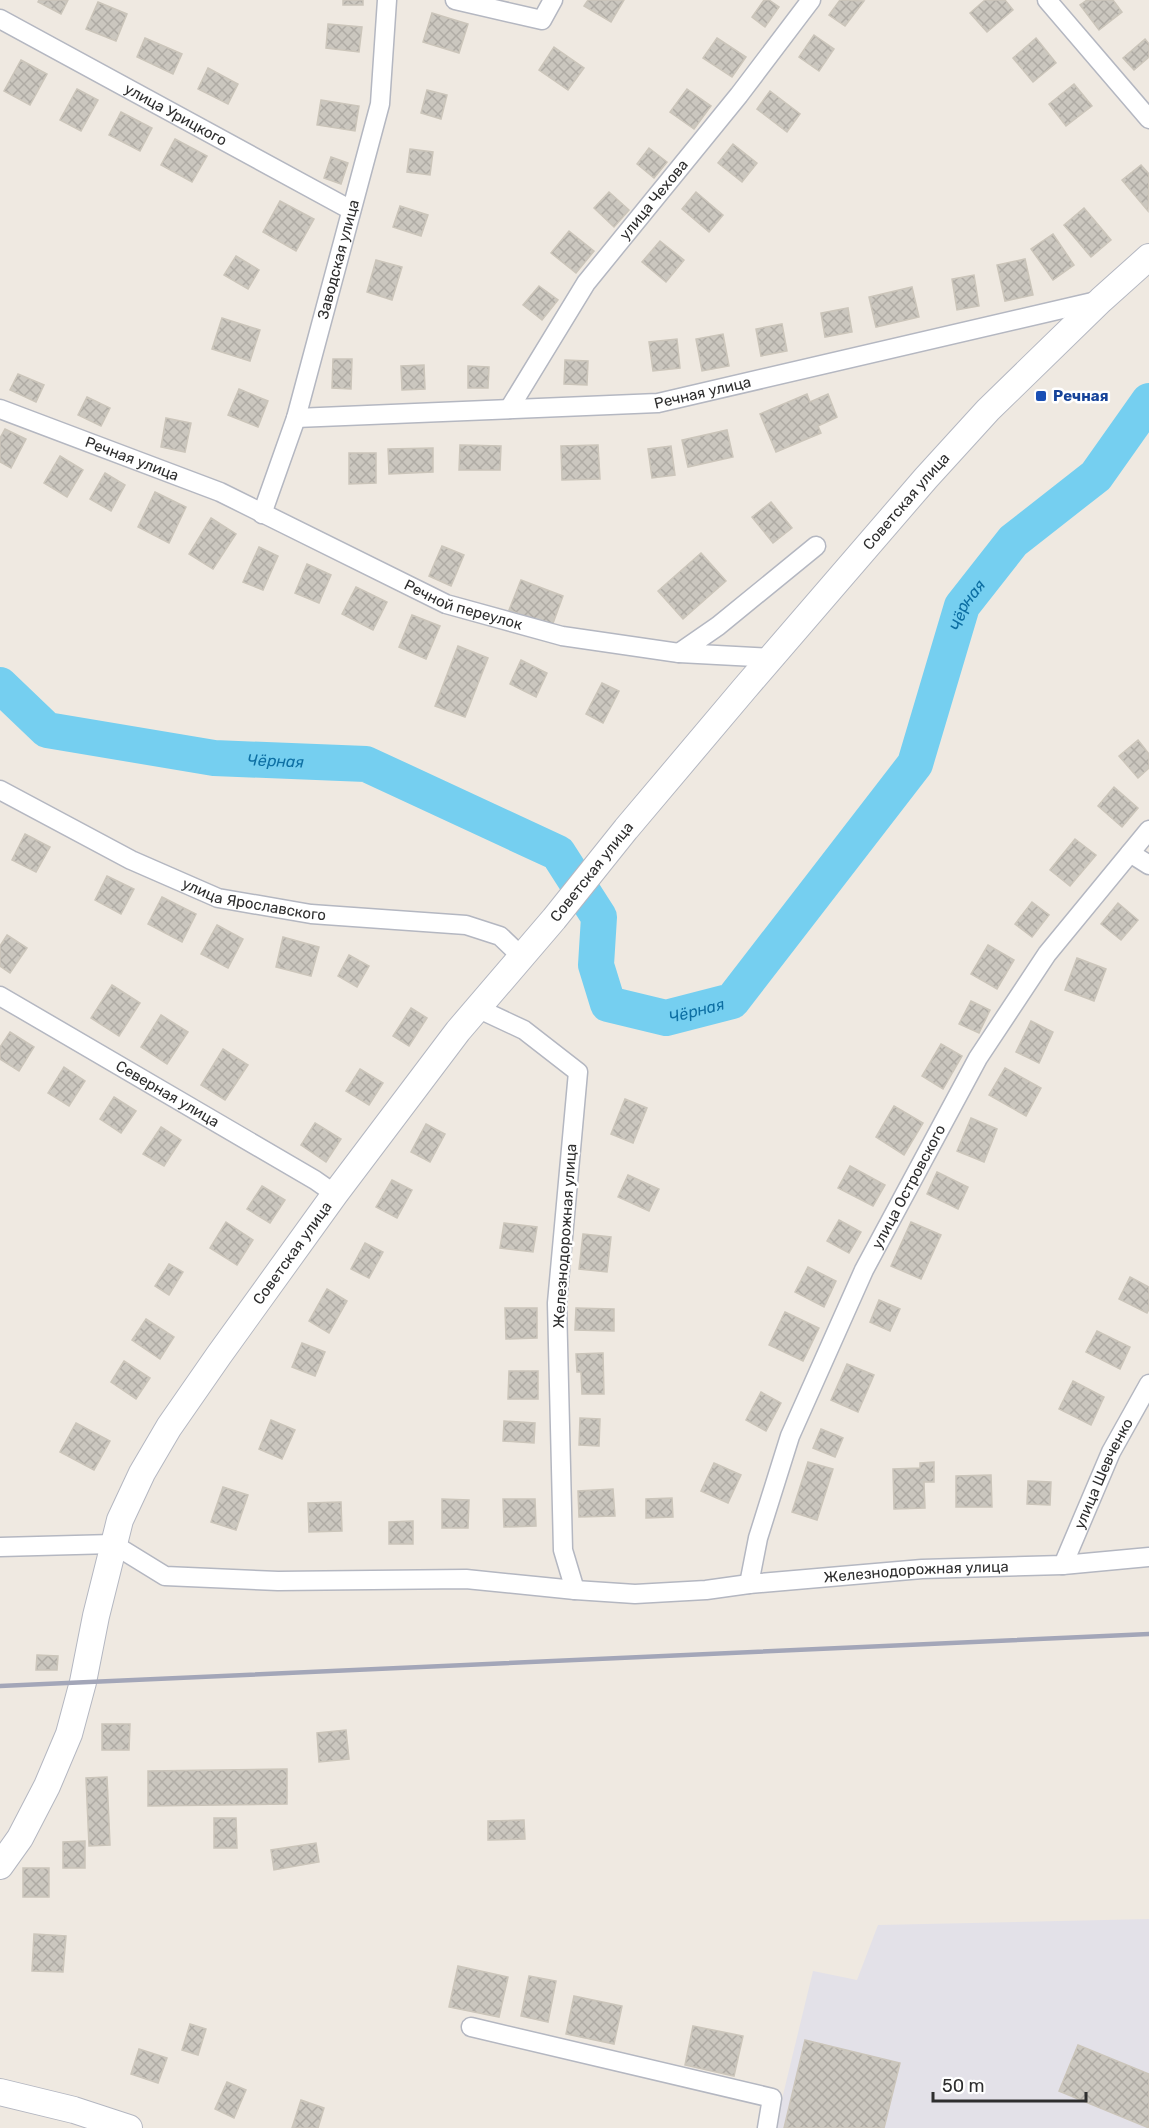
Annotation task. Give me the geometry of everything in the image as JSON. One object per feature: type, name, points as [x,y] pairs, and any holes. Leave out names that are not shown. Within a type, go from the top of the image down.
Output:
[{"type":"main road","name":"Советская улица","points":[[0,1866],[20,1838],[47,1786],[69,1734],[113,1544],[120,1520],[142,1473],[169,1427],[334,1194],[477,1008],[554,919],[626,829],[926,478],[980,419],[1101,300],[1149,257]]},
{"type":"main road","points":[[0,2092],[74,2110],[129,2128]]},
{"type":"street","name":"Заводская улица","points":[[262,514],[296,418],[380,104],[387,0]]},
{"type":"street","points":[[455,0],[542,20],[553,0]]},
{"type":"street","name":"улица Чехова","points":[[509,409],[586,283],[739,95],[812,0]]},
{"type":"street","points":[[1047,0],[1149,119]]},
{"type":"street","name":"улица Урицкого","points":[[0,19],[351,210]]},
{"type":"street","name":"Речная улица","points":[[296,418],[658,403],[1101,300]]},
{"type":"street","name":"Речная улица","points":[[0,409],[220,492],[262,514]]},
{"type":"street","name":"Речной переулок","points":[[262,514],[446,604],[562,636],[679,653],[772,658]]},
{"type":"street","points":[[679,653],[718,626],[816,546]]},
{"type":"street","name":"улица Ярославского","points":[[0,790],[131,860],[218,898],[311,914],[466,925],[500,936],[522,957]]},
{"type":"street","name":"улица Островского","points":[[749,1584],[758,1538],[790,1436],[864,1270],[978,1059],[1047,954],[1149,830]]},
{"type":"street","points":[[1130,853],[1149,865]]},
{"type":"street","name":"Северная улица","points":[[0,996],[305,1174],[334,1194]]},
{"type":"street","name":"Железнодорожная улица","points":[[477,1008],[524,1030],[578,1072],[557,1303],[563,1550],[575,1590]]},
{"type":"street","name":"улица Шевченко","points":[[1063,1566],[1111,1452],[1149,1384]]},
{"type":"street","points":[[0,1547],[113,1544]]},
{"type":"street","name":"Железнодорожная улица","points":[[113,1544],[165,1576],[278,1581],[466,1579],[635,1594],[706,1590],[749,1584],[922,1569],[1063,1566],[1149,1557]]},
{"type":"street","points":[[471,2027],[772,2098],[767,2128]]},
{"type":"shaded area","points":[[1149,1919],[1149,2128],[775,2128],[813,1971],[857,1980],[878,1925]]},
{"type":"building","points":[[39,0],[68,0],[61,14],[38,2]]},
{"type":"building","points":[[343,0],[363,0],[363,5],[343,5]]},
{"type":"building","points":[[588,0],[624,0],[611,22],[584,6]]},
{"type":"building","points":[[764,0],[769,0],[779,7],[765,27],[752,17]]},
{"type":"building","points":[[840,0],[864,1],[845,26],[829,15]]},
{"type":"building","points":[[985,0],[1005,0],[1013,10],[987,32],[970,13]]},
{"type":"building","points":[[1087,0],[1113,0],[1122,12],[1099,30],[1080,5]]},
{"type":"building","points":[[98,2],[127,14],[116,41],[86,29]]},
{"type":"building","points":[[432,13],[468,24],[459,53],[423,42]]},
{"type":"building","points":[[328,24],[362,27],[359,52],[326,48]]},
{"type":"building","points":[[814,35],[834,49],[819,71],[799,57]]},
{"type":"building","points":[[145,38],[182,54],[173,74],[137,57]]},
{"type":"building","points":[[717,38],[746,57],[732,77],[703,58]]},
{"type":"building","points":[[1036,38],[1056,63],[1033,82],[1013,58]]},
{"type":"building","points":[[1145,39],[1149,44],[1149,57],[1134,70],[1123,58]]},
{"type":"building","points":[[554,47],[584,68],[568,90],[539,70]]},
{"type":"building","points":[[21,60],[47,74],[30,105],[4,91]]},
{"type":"building","points":[[208,68],[238,84],[228,104],[198,89]]},
{"type":"building","points":[[1074,84],[1092,106],[1066,126],[1049,104]]},
{"type":"building","points":[[77,89],[98,100],[81,131],[60,120]]},
{"type":"building","points":[[687,89],[711,106],[694,129],[670,112]]},
{"type":"building","points":[[427,90],[447,95],[441,119],[421,113]]},
{"type":"building","points":[[770,91],[800,114],[787,132],[757,109]]},
{"type":"building","points":[[321,100],[359,106],[355,131],[317,125]]},
{"type":"building","points":[[121,112],[152,128],[140,151],[109,135]]},
{"type":"building","points":[[175,139],[207,156],[192,182],[161,165]]},
{"type":"building","points":[[733,144],[757,163],[742,182],[718,163]]},
{"type":"building","points":[[649,148],[667,162],[654,178],[637,164]]},
{"type":"building","points":[[410,149],[433,152],[430,175],[407,172]]},
{"type":"building","points":[[331,157],[348,163],[341,184],[324,178]]},
{"type":"building","points":[[1141,165],[1149,174],[1148,211],[1122,180]]},
{"type":"building","points":[[609,192],[629,210],[614,227],[594,208]]},
{"type":"building","points":[[696,192],[723,215],[709,232],[682,209]]},
{"type":"building","points":[[280,201],[314,219],[296,251],[263,232]]},
{"type":"building","points":[[400,206],[428,215],[421,236],[393,227]]},
{"type":"building","points":[[1084,208],[1111,240],[1091,257],[1064,225]]},
{"type":"building","points":[[569,231],[594,251],[576,273],[551,253]]},
{"type":"building","points":[[1053,234],[1074,265],[1053,280],[1031,249]]},
{"type":"building","points":[[660,241],[684,260],[666,282],[642,262]]},
{"type":"building","points":[[236,256],[259,270],[248,289],[224,275]]},
{"type":"building","points":[[1025,259],[1033,295],[1005,301],[997,265]]},
{"type":"building","points":[[376,260],[402,267],[392,300],[367,292]]},
{"type":"building","points":[[974,275],[979,306],[957,310],[952,279]]},
{"type":"building","points":[[539,286],[558,300],[542,320],[523,305]]},
{"type":"building","points":[[912,287],[919,317],[876,327],[869,297]]},
{"type":"building","points":[[848,308],[852,332],[825,337],[821,313]]},
{"type":"building","points":[[222,318],[260,330],[250,361],[212,349]]},
{"type":"building","points":[[782,324],[787,351],[761,356],[756,329]]},
{"type":"building","points":[[723,334],[729,366],[702,371],[696,339]]},
{"type":"building","points":[[677,339],[680,368],[653,371],[649,342]]},
{"type":"building","points":[[333,359],[352,359],[351,389],[332,388]]},
{"type":"building","points":[[565,360],[588,361],[587,385],[564,384]]},
{"type":"building","points":[[424,365],[425,389],[402,390],[401,366]]},
{"type":"building","points":[[468,366],[489,367],[488,388],[468,388]]},
{"type":"building","points":[[18,374],[44,385],[36,402],[10,390]]},
{"type":"building","points":[[239,389],[268,401],[258,427],[228,415]]},
{"type":"building","points":[[807,394],[810,402],[828,394],[837,417],[818,426],[821,433],[776,452],[760,414]]},
{"type":"building","points":[[87,397],[110,408],[101,426],[78,415]]},
{"type":"building","points":[[166,418],[191,423],[185,452],[161,447]]},
{"type":"building","points":[[5,429],[26,439],[11,468],[0,462],[0,438]]},
{"type":"building","points":[[727,430],[733,457],[688,467],[682,440]]},
{"type":"building","points":[[460,445],[501,446],[500,470],[459,470]]},
{"type":"building","points":[[598,445],[600,479],[562,480],[561,446]]},
{"type":"building","points":[[671,446],[675,475],[652,478],[648,449]]},
{"type":"building","points":[[433,448],[433,472],[389,474],[388,449]]},
{"type":"building","points":[[349,453],[376,453],[376,483],[349,484]]},
{"type":"building","points":[[60,456],[83,470],[67,497],[44,483]]},
{"type":"building","points":[[105,473],[125,485],[111,511],[90,499]]},
{"type":"building","points":[[155,492],[186,507],[169,543],[138,527]]},
{"type":"building","points":[[771,502],[792,528],[773,543],[752,517]]},
{"type":"building","points":[[211,518],[236,534],[213,569],[189,554]]},
{"type":"building","points":[[442,546],[464,555],[451,586],[429,576]]},
{"type":"building","points":[[259,547],[278,556],[263,590],[243,582]]},
{"type":"building","points":[[701,553],[726,581],[683,619],[658,591]]},
{"type":"building","points":[[307,564],[331,575],[319,603],[295,593]]},
{"type":"building","points":[[521,580],[563,596],[552,626],[509,610]]},
{"type":"building","points":[[356,587],[387,602],[373,630],[342,614]]},
{"type":"building","points":[[412,615],[440,626],[426,659],[399,647]]},
{"type":"building","points":[[458,646],[488,658],[465,717],[435,706]]},
{"type":"building","points":[[521,660],[547,673],[536,697],[510,684]]},
{"type":"building","points":[[602,683],[619,691],[603,723],[586,714]]},
{"type":"building","points":[[1138,740],[1149,754],[1149,768],[1138,778],[1119,756]]},
{"type":"building","points":[[1114,787],[1138,808],[1122,827],[1098,806]]},
{"type":"building","points":[[25,834],[50,847],[36,872],[12,860]]},
{"type":"building","points":[[1075,839],[1096,855],[1070,886],[1050,870]]},
{"type":"building","points":[[107,876],[134,889],[121,914],[95,900]]},
{"type":"building","points":[[162,897],[196,914],[182,942],[148,924]]},
{"type":"building","points":[[1032,902],[1049,915],[1032,937],[1015,924]]},
{"type":"building","points":[[1118,903],[1138,920],[1121,940],[1101,924]]},
{"type":"building","points":[[217,925],[243,939],[228,968],[201,954]]},
{"type":"building","points":[[7,935],[27,948],[10,973],[0,966],[0,946]]},
{"type":"building","points":[[283,937],[319,947],[311,976],[276,967]]},
{"type":"building","points":[[988,945],[1014,960],[997,989],[971,974]]},
{"type":"building","points":[[349,955],[369,966],[357,987],[338,976]]},
{"type":"building","points":[[1077,958],[1106,969],[1094,1001],[1065,990]]},
{"type":"building","points":[[112,985],[140,1003],[119,1036],[91,1018]]},
{"type":"building","points":[[971,1001],[990,1010],[979,1033],[959,1024]]},
{"type":"building","points":[[411,1008],[427,1018],[409,1046],[393,1036]]},
{"type":"building","points":[[161,1015],[188,1032],[167,1064],[141,1047]]},
{"type":"building","points":[[1031,1021],[1053,1032],[1039,1063],[1016,1052]]},
{"type":"building","points":[[10,1032],[34,1047],[19,1071],[0,1059],[0,1047]]},
{"type":"building","points":[[941,1044],[962,1056],[943,1089],[922,1076]]},
{"type":"building","points":[[223,1049],[248,1065],[225,1100],[201,1085]]},
{"type":"building","points":[[64,1067],[85,1081],[69,1106],[48,1093]]},
{"type":"building","points":[[1005,1068],[1041,1088],[1026,1116],[989,1095]]},
{"type":"building","points":[[360,1069],[383,1083],[369,1105],[346,1091]]},
{"type":"building","points":[[114,1097],[136,1111],[121,1133],[100,1119]]},
{"type":"building","points":[[625,1099],[647,1108],[633,1143],[611,1134]]},
{"type":"building","points":[[894,1106],[923,1123],[904,1155],[876,1137]]},
{"type":"building","points":[[971,1118],[997,1129],[984,1162],[957,1151]]},
{"type":"building","points":[[315,1123],[341,1139],[326,1162],[301,1145]]},
{"type":"building","points":[[426,1124],[445,1134],[430,1162],[411,1152]]},
{"type":"building","points":[[161,1127],[181,1140],[164,1166],[143,1154]]},
{"type":"building","points":[[850,1166],[885,1185],[873,1206],[838,1188]]},
{"type":"building","points":[[937,1172],[968,1187],[958,1209],[927,1194]]},
{"type":"building","points":[[628,1175],[659,1189],[649,1211],[618,1197]]},
{"type":"building","points":[[392,1180],[412,1190],[397,1218],[376,1207]]},
{"type":"building","points":[[262,1186],[285,1200],[270,1223],[247,1209]]},
{"type":"building","points":[[839,1220],[861,1232],[849,1253],[827,1241]]},
{"type":"building","points":[[226,1222],[253,1240],[237,1265],[210,1248]]},
{"type":"building","points":[[911,1222],[941,1235],[921,1279],[891,1266]]},
{"type":"building","points":[[504,1223],[537,1227],[533,1252],[500,1248]]},
{"type":"building","points":[[583,1234],[611,1237],[607,1272],[579,1269]]},
{"type":"building","points":[[365,1243],[383,1252],[369,1278],[351,1269]]},
{"type":"building","points":[[169,1264],[183,1272],[169,1295],[155,1286]]},
{"type":"building","points":[[808,1267],[836,1281],[824,1307],[795,1292]]},
{"type":"building","points":[[1130,1277],[1149,1287],[1147,1313],[1119,1299]]},
{"type":"building","points":[[327,1289],[347,1301],[329,1333],[309,1321]]},
{"type":"building","points":[[879,1300],[900,1309],[890,1331],[870,1322]]},
{"type":"building","points":[[505,1308],[537,1308],[537,1338],[506,1339]]},
{"type":"building","points":[[576,1308],[614,1309],[614,1331],[575,1330]]},
{"type":"building","points":[[785,1312],[819,1328],[803,1361],[769,1345]]},
{"type":"building","points":[[146,1319],[174,1337],[160,1359],[132,1340]]},
{"type":"building","points":[[1097,1331],[1130,1347],[1120,1369],[1086,1352]]},
{"type":"building","points":[[302,1343],[325,1352],[315,1376],[292,1367]]},
{"type":"building","points":[[603,1353],[604,1394],[582,1394],[581,1372],[577,1372],[576,1354]]},
{"type":"building","points":[[124,1361],[150,1378],[136,1399],[111,1382]]},
{"type":"building","points":[[847,1364],[874,1375],[858,1412],[831,1400]]},
{"type":"building","points":[[509,1371],[538,1371],[538,1399],[508,1399]]},
{"type":"building","points":[[1073,1381],[1104,1397],[1091,1425],[1059,1409]]},
{"type":"building","points":[[761,1392],[781,1403],[766,1431],[746,1420]]},
{"type":"building","points":[[580,1418],[600,1419],[599,1446],[579,1445]]},
{"type":"building","points":[[271,1420],[295,1430],[282,1459],[259,1449]]},
{"type":"building","points":[[504,1421],[535,1423],[534,1443],[503,1441]]},
{"type":"building","points":[[76,1423],[110,1441],[94,1470],[60,1452]]},
{"type":"building","points":[[821,1429],[843,1438],[835,1457],[813,1448]]},
{"type":"building","points":[[808,1462],[833,1469],[817,1520],[792,1512]]},
{"type":"building","points":[[934,1462],[934,1482],[924,1482],[925,1508],[894,1509],[893,1469],[920,1468],[920,1463]]},
{"type":"building","points":[[714,1463],[741,1475],[728,1503],[701,1491]]},
{"type":"building","points":[[991,1475],[992,1507],[956,1507],[956,1476]]},
{"type":"building","points":[[1028,1481],[1051,1482],[1050,1505],[1027,1504]]},
{"type":"building","points":[[223,1487],[248,1495],[236,1530],[211,1522]]},
{"type":"building","points":[[613,1489],[615,1516],[579,1517],[578,1491]]},
{"type":"building","points":[[672,1498],[673,1517],[646,1518],[646,1499]]},
{"type":"building","points":[[442,1499],[469,1500],[468,1528],[442,1528]]},
{"type":"building","points":[[503,1499],[535,1499],[536,1526],[504,1527]]},
{"type":"building","points":[[341,1502],[342,1531],[309,1532],[308,1503]]},
{"type":"building","points":[[413,1521],[413,1544],[389,1544],[389,1522]]},
{"type":"building","points":[[37,1655],[58,1656],[57,1670],[36,1670]]},
{"type":"building","points":[[102,1724],[130,1724],[129,1750],[102,1750]]},
{"type":"building","points":[[346,1730],[349,1759],[319,1762],[317,1733]]},
{"type":"building","points":[[287,1769],[287,1804],[148,1806],[148,1771]]},
{"type":"building","points":[[107,1777],[110,1845],[89,1846],[86,1778]]},
{"type":"building","points":[[214,1818],[236,1818],[237,1848],[214,1848]]},
{"type":"building","points":[[524,1820],[525,1839],[488,1840],[488,1821]]},
{"type":"building","points":[[85,1841],[85,1868],[63,1868],[63,1842]]},
{"type":"building","points":[[316,1843],[319,1862],[274,1870],[271,1850]]},
{"type":"building","points":[[23,1868],[49,1868],[49,1897],[23,1897]]},
{"type":"building","points":[[34,1934],[66,1936],[63,1972],[32,1971]]},
{"type":"building","points":[[458,1966],[508,1977],[499,2017],[449,2007]]},
{"type":"building","points":[[529,1976],[556,1981],[548,2022],[521,2016]]},
{"type":"building","points":[[574,1996],[622,2006],[614,2044],[566,2034]]},
{"type":"building","points":[[190,2024],[206,2029],[198,2055],[182,2050]]},
{"type":"building","points":[[693,2026],[743,2036],[734,2076],[685,2065]]},
{"type":"building","points":[[805,2040],[900,2063],[884,2128],[784,2128]]},
{"type":"building","points":[[1078,2045],[1149,2074],[1149,2128],[1059,2091]]},
{"type":"building","points":[[139,2049],[167,2058],[158,2083],[131,2074]]},
{"type":"building","points":[[227,2082],[246,2090],[234,2118],[215,2109]]},
{"type":"building","points":[[301,2100],[324,2108],[318,2128],[292,2128]]},
{"type":"waterway","name":"Чёрная","points":[[0,685],[47,730],[214,758],[366,764],[558,853],[599,917],[596,965],[608,1004],[666,1018],[732,1001],[915,764],[962,606],[1013,541],[1096,476],[1149,401]]},
{"type":"railway","points":[[0,1686],[1149,1634]]},
{"type":"place","name":"Речная","points":[[1041,396]]}]
